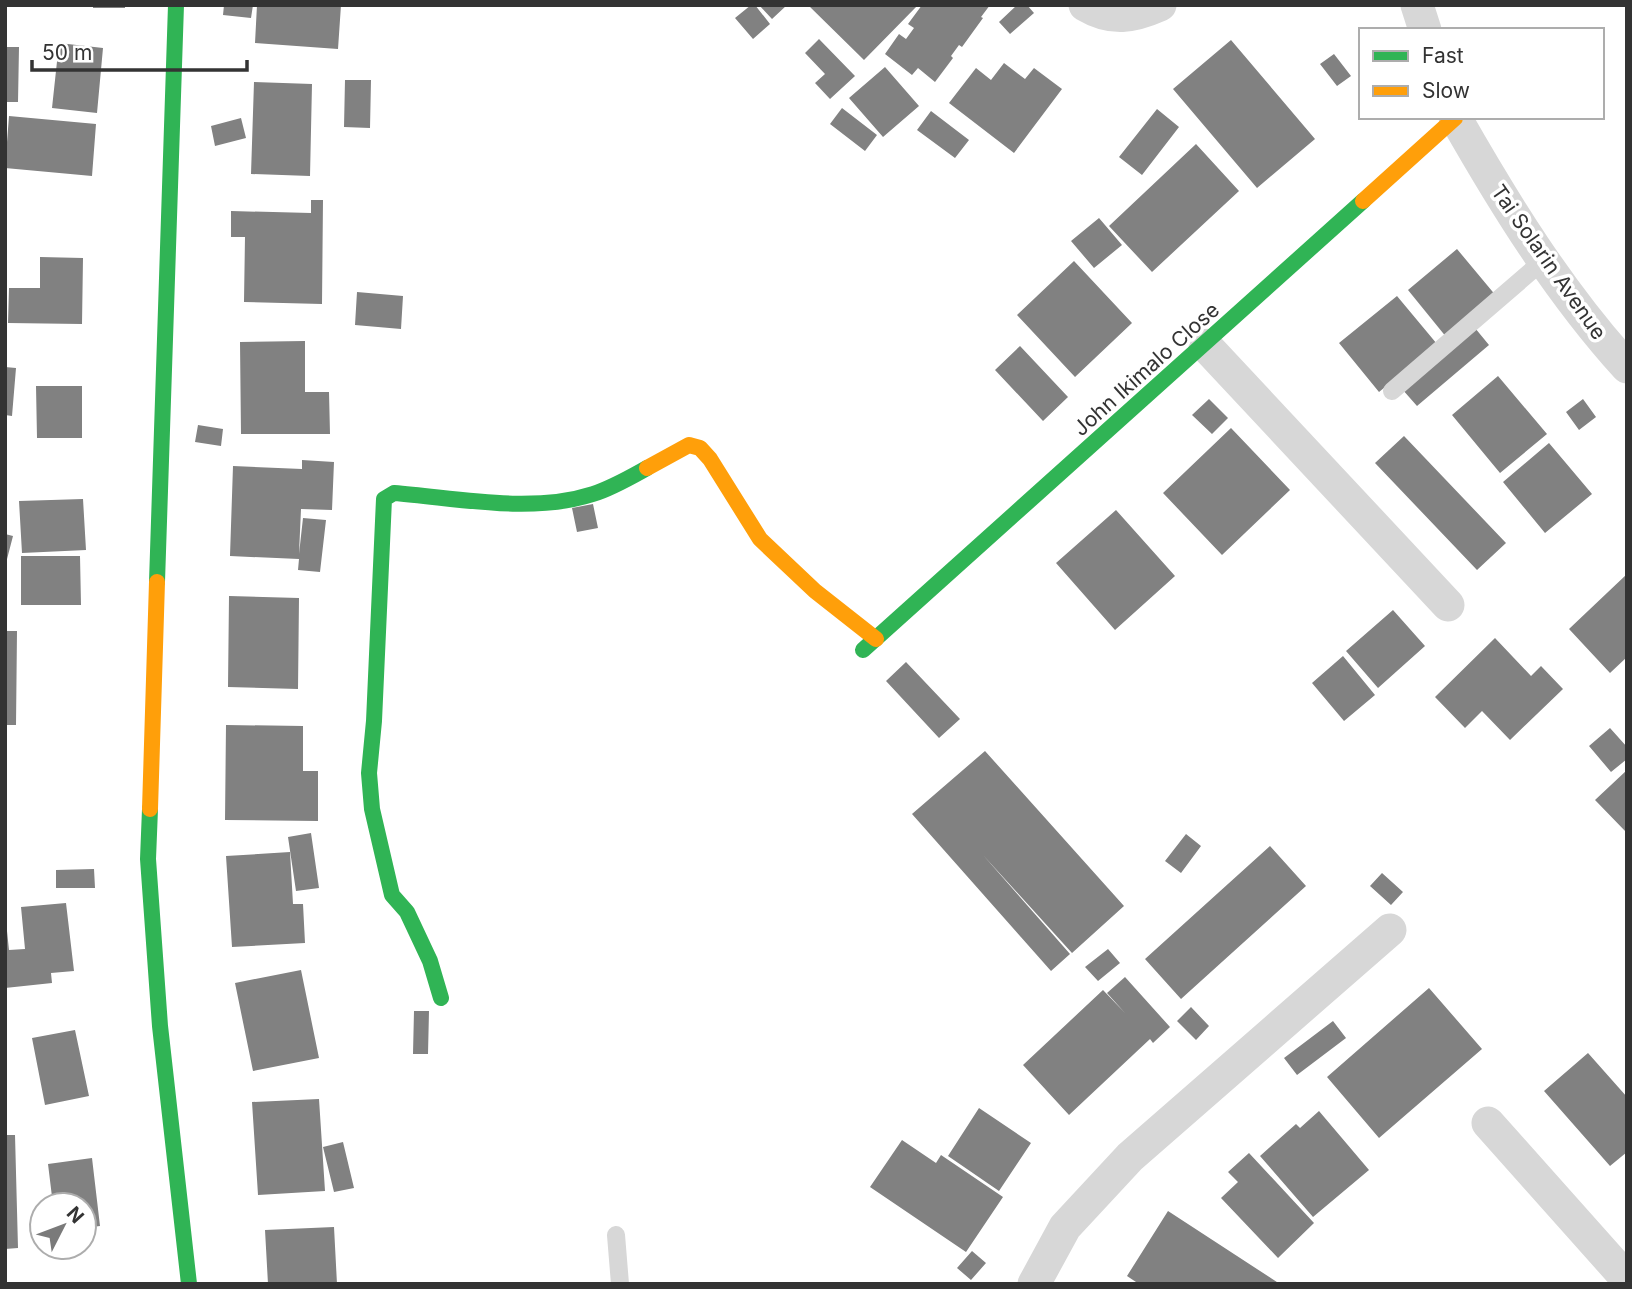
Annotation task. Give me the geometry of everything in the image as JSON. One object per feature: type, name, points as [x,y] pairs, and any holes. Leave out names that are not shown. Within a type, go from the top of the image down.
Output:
[{"type":"street","points":[[176,5],[148,859],[160,1026],[189,1284]]},
{"type":"street","points":[[1085,5],[1102,14],[1119,17],[1137,14],[1160,5]]},
{"type":"street","points":[[1417,5],[1424,28]]},
{"type":"street","name":"John Ikimalo Close","points":[[441,998],[430,961],[408,912],[392,895],[372,809],[369,773],[384,499],[388,495],[394,493],[522,502],[578,498],[615,484],[689,445],[700,448],[716,468],[761,539],[869,645],[1453,119]]},
{"type":"street","name":"Tai Solarin Avenue","points":[[1456,119],[1519,226],[1606,345],[1627,367]]},
{"type":"street","points":[[1205,345],[1448,605]]},
{"type":"street","points":[[1034,1284],[1065,1227],[1130,1157],[1390,930]]},
{"type":"street","points":[[1488,1123],[1627,1279]]},
{"type":"lane","points":[[1392,391],[1544,260]]},
{"type":"lane","points":[[616,1235],[620,1284]]},
{"type":"building","points":[[93,5],[125,5],[125,8],[93,8]]},
{"type":"building","points":[[224,5],[253,5],[251,18],[223,15]]},
{"type":"building","points":[[257,5],[341,5],[338,49],[255,43]]},
{"type":"building","points":[[751,5],[755,5],[770,24],[753,39],[735,18]]},
{"type":"building","points":[[759,5],[787,5],[772,19]]},
{"type":"building","points":[[808,5],[918,5],[864,60]]},
{"type":"building","points":[[922,5],[990,5],[935,82],[918,68],[912,75],[885,54],[899,34],[906,39],[914,28],[908,24]]},
{"type":"building","points":[[1017,5],[1027,5],[1034,13],[1010,34],[999,22]]},
{"type":"building","points":[[819,39],[855,76],[830,99],[815,83],[825,74],[805,53]]},
{"type":"building","points":[[1231,40],[1315,139],[1257,188],[1173,89]]},
{"type":"building","points":[[59,43],[103,48],[97,113],[52,108]]},
{"type":"building","points":[[5,47],[19,47],[18,102],[5,102]]},
{"type":"building","points":[[1334,54],[1351,76],[1337,86],[1320,64]]},
{"type":"building","points":[[1004,63],[1025,79],[1034,68],[1062,89],[1014,153],[949,103],[976,68],[991,80]]},
{"type":"building","points":[[885,67],[919,106],[883,137],[849,98]]},
{"type":"building","points":[[345,80],[371,80],[370,128],[344,127]]},
{"type":"building","points":[[254,82],[312,84],[310,176],[251,174]]},
{"type":"building","points":[[842,108],[877,135],[865,151],[830,124]]},
{"type":"building","points":[[1157,109],[1179,127],[1142,175],[1119,157]]},
{"type":"building","points":[[931,111],[969,140],[955,158],[917,130]]},
{"type":"building","points":[[9,116],[96,124],[92,176],[5,168]]},
{"type":"building","points":[[241,118],[246,138],[215,146],[211,126]]},
{"type":"building","points":[[1196,144],[1239,191],[1152,272],[1109,226]]},
{"type":"building","points":[[311,200],[323,200],[322,304],[244,302],[245,237],[231,237],[231,211],[311,213]]},
{"type":"building","points":[[1099,218],[1122,245],[1094,268],[1071,241]]},
{"type":"building","points":[[1457,249],[1497,297],[1447,338],[1408,290]]},
{"type":"building","points":[[40,257],[83,258],[82,324],[8,323],[9,288],[40,288]]},
{"type":"building","points":[[1074,261],[1132,323],[1075,377],[1017,315]]},
{"type":"building","points":[[357,292],[403,296],[401,329],[355,325]]},
{"type":"building","points":[[1397,296],[1437,344],[1379,392],[1339,343]]},
{"type":"building","points":[[1475,328],[1489,345],[1417,406],[1402,389]]},
{"type":"building","points":[[305,341],[305,392],[329,392],[330,434],[241,434],[240,342]]},
{"type":"building","points":[[1020,346],[1068,397],[1043,421],[995,370]]},
{"type":"building","points":[[5,367],[16,368],[12,416],[5,415]]},
{"type":"building","points":[[1498,376],[1547,434],[1500,473],[1452,415]]},
{"type":"building","points":[[36,386],[82,386],[82,438],[37,438]]},
{"type":"building","points":[[1209,399],[1228,418],[1212,434],[1192,415]]},
{"type":"building","points":[[1583,399],[1596,417],[1579,430],[1566,412]]},
{"type":"building","points":[[198,425],[223,429],[221,446],[195,442]]},
{"type":"building","points":[[1231,428],[1290,490],[1222,555],[1163,493]]},
{"type":"building","points":[[1404,436],[1506,543],[1477,570],[1375,463]]},
{"type":"building","points":[[1549,443],[1592,494],[1545,533],[1503,482]]},
{"type":"building","points":[[302,460],[334,462],[332,510],[301,509],[299,554],[303,518],[326,520],[320,572],[298,570],[299,559],[230,556],[233,466],[302,469]]},
{"type":"building","points":[[83,499],[86,550],[22,553],[19,501]]},
{"type":"building","points":[[593,504],[598,528],[577,532],[572,508]]},
{"type":"building","points":[[1116,510],[1175,576],[1115,630],[1056,563]]},
{"type":"building","points":[[5,534],[13,536],[6,563],[5,563]]},
{"type":"building","points":[[21,556],[80,556],[81,605],[21,605]]},
{"type":"building","points":[[1627,574],[1627,657],[1610,673],[1569,629]]},
{"type":"building","points":[[229,596],[299,598],[298,689],[228,687]]},
{"type":"building","points":[[1393,610],[1425,646],[1378,688],[1346,651]]},
{"type":"building","points":[[5,631],[17,631],[16,725],[5,725]]},
{"type":"building","points":[[1495,638],[1531,676],[1541,666],[1563,689],[1510,740],[1482,711],[1465,728],[1435,697]]},
{"type":"building","points":[[1343,656],[1375,695],[1344,721],[1312,683]]},
{"type":"building","points":[[906,662],[960,719],[939,738],[886,681]]},
{"type":"building","points":[[226,725],[303,726],[303,771],[318,771],[318,821],[225,820]]},
{"type":"building","points":[[1610,728],[1627,747],[1627,759],[1611,772],[1589,746]]},
{"type":"building","points":[[985,751],[1124,906],[1072,953],[983,855],[1070,954],[1051,971],[912,814]]},
{"type":"building","points":[[1627,770],[1627,833],[1595,800]]},
{"type":"building","points":[[311,833],[319,888],[296,891],[288,837]]},
{"type":"building","points":[[1186,834],[1201,846],[1181,873],[1165,861]]},
{"type":"building","points":[[1270,846],[1306,886],[1181,999],[1145,959]]},
{"type":"building","points":[[290,852],[293,904],[303,904],[305,943],[232,947],[226,856]]},
{"type":"building","points":[[94,869],[95,888],[56,888],[56,870]]},
{"type":"building","points":[[1382,873],[1403,892],[1391,905],[1370,886]]},
{"type":"building","points":[[66,903],[74,971],[51,973],[52,983],[5,988],[5,931],[9,950],[25,949],[21,907]]},
{"type":"building","points":[[1108,949],[1120,963],[1098,981],[1085,967]]},
{"type":"building","points":[[301,970],[319,1058],[253,1071],[235,983]]},
{"type":"building","points":[[1125,977],[1170,1027],[1153,1043],[1150,1039],[1069,1115],[1023,1065],[1103,990],[1125,1013],[1107,993]]},
{"type":"building","points":[[1429,988],[1482,1049],[1379,1138],[1327,1077]]},
{"type":"building","points":[[1191,1007],[1209,1026],[1196,1040],[1177,1021]]},
{"type":"building","points":[[414,1011],[429,1011],[428,1054],[413,1054]]},
{"type":"building","points":[[1333,1021],[1346,1038],[1297,1075],[1284,1058]]},
{"type":"building","points":[[75,1030],[89,1096],[45,1105],[32,1038]]},
{"type":"building","points":[[1588,1053],[1627,1097],[1627,1152],[1610,1166],[1544,1091]]},
{"type":"building","points":[[319,1099],[325,1191],[258,1195],[252,1102]]},
{"type":"building","points":[[979,1108],[1031,1143],[999,1191],[948,1156]]},
{"type":"building","points":[[1319,1111],[1369,1170],[1313,1217],[1260,1156],[1296,1124],[1300,1128]]},
{"type":"building","points":[[5,1135],[15,1135],[18,1248],[5,1249]]},
{"type":"building","points":[[902,1140],[936,1163],[941,1155],[1003,1197],[966,1252],[870,1187]]},
{"type":"building","points":[[343,1142],[354,1188],[334,1192],[323,1147]]},
{"type":"building","points":[[1249,1153],[1314,1223],[1278,1258],[1221,1198],[1238,1182],[1228,1172]]},
{"type":"building","points":[[92,1158],[96,1191],[51,1191],[48,1164]]},
{"type":"building","points":[[1168,1211],[1280,1284],[1139,1284],[1127,1276]]},
{"type":"building","points":[[334,1227],[337,1284],[268,1284],[265,1230]]},
{"type":"building","points":[[972,1251],[986,1263],[971,1280],[957,1268]]},
{"type":"traffic: fast","points":[[157,582],[176,5]]},
{"type":"traffic: fast","points":[[863,650],[1363,201]]},
{"type":"traffic: fast","points":[[441,998],[430,961],[407,912],[392,895],[372,809],[369,773],[374,721],[384,499],[394,493],[494,503],[545,503],[593,494],[647,468]]},
{"type":"traffic: fast","points":[[150,809],[148,859],[160,1026],[189,1284]]},
{"type":"traffic: slow","points":[[1363,201],[1454,119]]},
{"type":"traffic: slow","points":[[647,468],[689,445],[700,448],[710,459],[760,539],[815,591],[876,639]]},
{"type":"traffic: slow","points":[[150,809],[157,582]]}]
